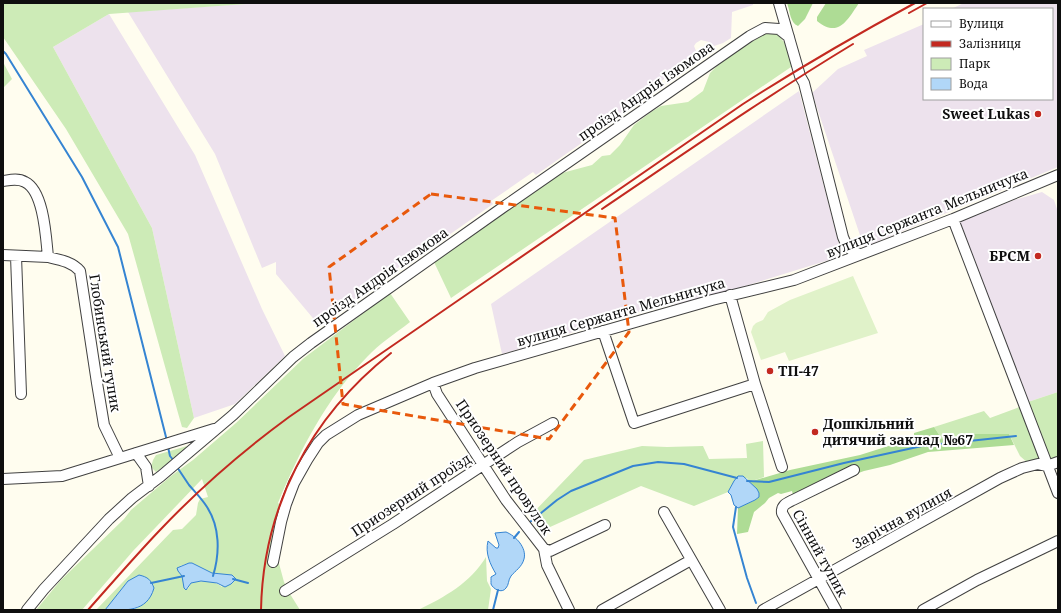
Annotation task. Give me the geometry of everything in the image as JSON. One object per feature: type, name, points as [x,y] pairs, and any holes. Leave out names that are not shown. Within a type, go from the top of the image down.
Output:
[{"type":"street","points":[[779,3],[800,76],[804,83],[843,237],[846,246],[852,252],[860,254]]},
{"type":"street","name":"проїзд Андрія Ізюмова","points":[[27,610],[49,584],[109,520],[132,498],[188,454],[293,358],[311,344],[502,208],[750,36],[765,28],[779,29],[789,37]]},
{"type":"street","name":"вулиця Сержанта Мельничука","points":[[273,562],[281,522],[294,482],[318,443],[336,428],[358,415],[433,383],[475,368],[730,295],[794,280],[953,219],[1058,175]]},
{"type":"street","points":[[3,181],[17,179],[24,181],[35,193],[41,207],[44,220],[48,257]]},
{"type":"street","points":[[953,219],[1058,493]]},
{"type":"street","name":"Глобинський тупик","points":[[3,256],[48,257],[63,260],[75,265],[80,271],[96,383],[104,425],[120,458]]},
{"type":"street","points":[[16,256],[21,394]]},
{"type":"street","points":[[730,295],[755,384],[782,467]]},
{"type":"street","points":[[603,331],[634,423],[755,384]]},
{"type":"street","name":"Приозерний провулок","points":[[433,383],[437,394],[484,464],[506,500],[544,549],[544,558],[569,610]]},
{"type":"street","name":"Приозерний проїзд","points":[[285,591],[393,524],[518,442],[553,423]]},
{"type":"street","points":[[3,479],[62,476],[217,428]]},
{"type":"street","points":[[136,453],[146,467],[149,486]]},
{"type":"street","name":"Зарічна вулиця","points":[[764,609],[1000,478],[1022,468],[1038,464],[1048,466],[1058,462]]},
{"type":"street","name":"Сінний тупик","points":[[836,610],[781,509],[784,505],[793,500],[854,470]]},
{"type":"street","points":[[664,512],[720,610]]},
{"type":"street","points":[[544,549],[550,551],[605,525]]},
{"type":"street","points":[[923,610],[977,580],[1058,540]]},
{"type":"street","points":[[602,610],[691,560]]},
{"type":"highlighted area","points":[[431,194],[615,218],[629,332],[549,439],[343,404],[329,267]]},
{"type":"shaded area","points":[[259,3],[753,3],[753,5],[732,12],[731,38],[714,46],[709,42],[701,40],[696,43],[694,46],[699,58],[677,69],[633,103],[633,107],[536,175],[533,172],[491,201],[493,204],[422,254],[420,252],[325,323],[317,323],[276,274],[276,262],[262,268],[215,154],[128,12]]},
{"type":"shaded area","points":[[964,3],[1058,3],[1058,167],[864,247],[812,93],[838,69],[867,56],[864,50],[923,24],[923,100],[1053,100],[1053,8],[953,8]]},
{"type":"shaded area","points":[[109,14],[195,155],[262,309],[285,356],[235,404],[194,418],[152,228],[53,47]]},
{"type":"shaded area","points":[[799,91],[842,256],[729,291],[642,311],[502,354],[491,304]]},
{"type":"shaded area","points":[[1042,192],[1054,200],[1058,212],[1058,392],[1028,402],[960,222],[1014,200]]},
{"type":"green space","points":[[3,3],[259,3],[109,14],[53,47],[152,228],[194,418],[187,428],[182,427],[128,234],[66,129],[3,37]]},
{"type":"green space","points":[[787,3],[813,3],[805,19],[798,26],[792,20]]},
{"type":"green space","points":[[826,3],[859,3],[842,25],[831,28],[817,21],[817,17]]},
{"type":"green space","points":[[766,33],[779,34],[790,53],[792,62],[791,67],[451,298],[434,262],[562,173],[592,165],[602,156],[610,155],[620,145],[634,125],[651,112],[661,106],[688,102],[703,91],[710,73],[717,66],[734,53]]},
{"type":"green space","points":[[3,62],[12,79],[3,88]]},
{"type":"green space","points":[[853,276],[878,333],[789,361],[785,352],[761,360],[751,332],[753,326],[763,320],[768,312],[790,300]]},
{"type":"green space","points":[[390,293],[410,322],[372,352],[352,373],[339,390],[315,426],[295,464],[278,503],[288,512],[277,556],[284,582],[300,610],[132,610],[140,607],[128,581],[105,610],[96,610],[173,530],[182,529],[196,515],[200,499],[208,497],[202,479],[133,551],[82,610],[36,610],[60,581],[124,519],[131,510],[236,423],[304,358]],"holes":[[[192,563],[212,573],[219,573],[222,587],[215,583],[199,581],[191,583],[188,589],[184,582],[180,566]]]},
{"type":"green space","points":[[1058,392],[1058,458],[1029,464],[1020,456],[1009,434],[973,434],[942,439],[934,427],[984,411],[990,418],[1017,408],[1028,402]]},
{"type":"green space","points":[[934,427],[942,439],[973,434],[1009,434],[1014,445],[928,452],[890,465],[864,471],[795,496],[793,495],[792,491],[781,494],[778,493],[769,498],[754,512],[748,532],[737,534],[738,508],[759,497],[755,487],[749,482],[790,470],[860,455],[914,438],[914,433]]},
{"type":"green space","points":[[763,441],[764,477],[749,482],[747,478],[736,478],[728,492],[694,506],[641,486],[539,532],[530,516],[584,460],[642,446],[703,446],[709,459],[747,458],[746,444]]},
{"type":"green space","points":[[187,446],[184,451],[156,472],[151,467],[156,455]]},
{"type":"green space","points":[[486,557],[487,581],[491,589],[488,610],[418,610],[438,600],[465,582]]},
{"type":"water","points":[[738,476],[743,476],[757,489],[759,497],[738,508],[734,505],[731,495],[728,492]]},
{"type":"water","points":[[506,532],[517,539],[520,543],[524,551],[524,559],[522,564],[509,579],[507,587],[500,591],[491,584],[491,577],[496,574],[489,558],[487,545],[488,541],[498,548],[499,545],[495,533]]},
{"type":"water","points":[[189,563],[212,573],[232,575],[236,579],[225,587],[217,583],[201,581],[191,583],[186,590],[184,588],[182,576],[177,568]]},
{"type":"water","points":[[139,575],[149,579],[154,588],[151,596],[146,602],[141,606],[127,610],[105,610],[128,581]]},
{"type":"waterway","points":[[3,51],[82,177],[118,247],[167,441]]},
{"type":"waterway","points":[[747,481],[769,482],[844,463],[922,446],[1016,436]]},
{"type":"waterway","points":[[168,447],[170,456],[174,461]]},
{"type":"waterway","points":[[530,522],[557,500],[571,491],[633,466],[658,462],[684,464],[737,478]]},
{"type":"waterway","points":[[177,467],[189,485],[205,504],[214,523],[218,540],[218,549],[213,576]]},
{"type":"waterway","points":[[736,507],[733,527],[747,578],[756,603]]},
{"type":"waterway","points":[[514,538],[519,532]]},
{"type":"waterway","points":[[151,583],[184,576]]},
{"type":"waterway","points":[[233,579],[248,583]]},
{"type":"waterway","points":[[493,610],[498,590]]},
{"type":"railway","points":[[88,610],[124,569],[191,499],[239,456],[289,417],[743,104],[828,52],[915,3]]},
{"type":"railway","points":[[909,13],[927,3]]},
{"type":"railway","points":[[602,209],[758,104],[853,44]]},
{"type":"railway","points":[[261,610],[264,572],[271,535],[282,500],[296,467],[315,435],[337,406],[362,378],[391,353]]},
{"type":"place","name":"Sweet Lukas","points":[[1038,114]]},
{"type":"place","name":"БРСМ","points":[[1038,256]]},
{"type":"place","name":"ТП-47","points":[[770,371]]},
{"type":"place","name":"Дошкільний дитячий заклад №67","points":[[815,432]]}]
